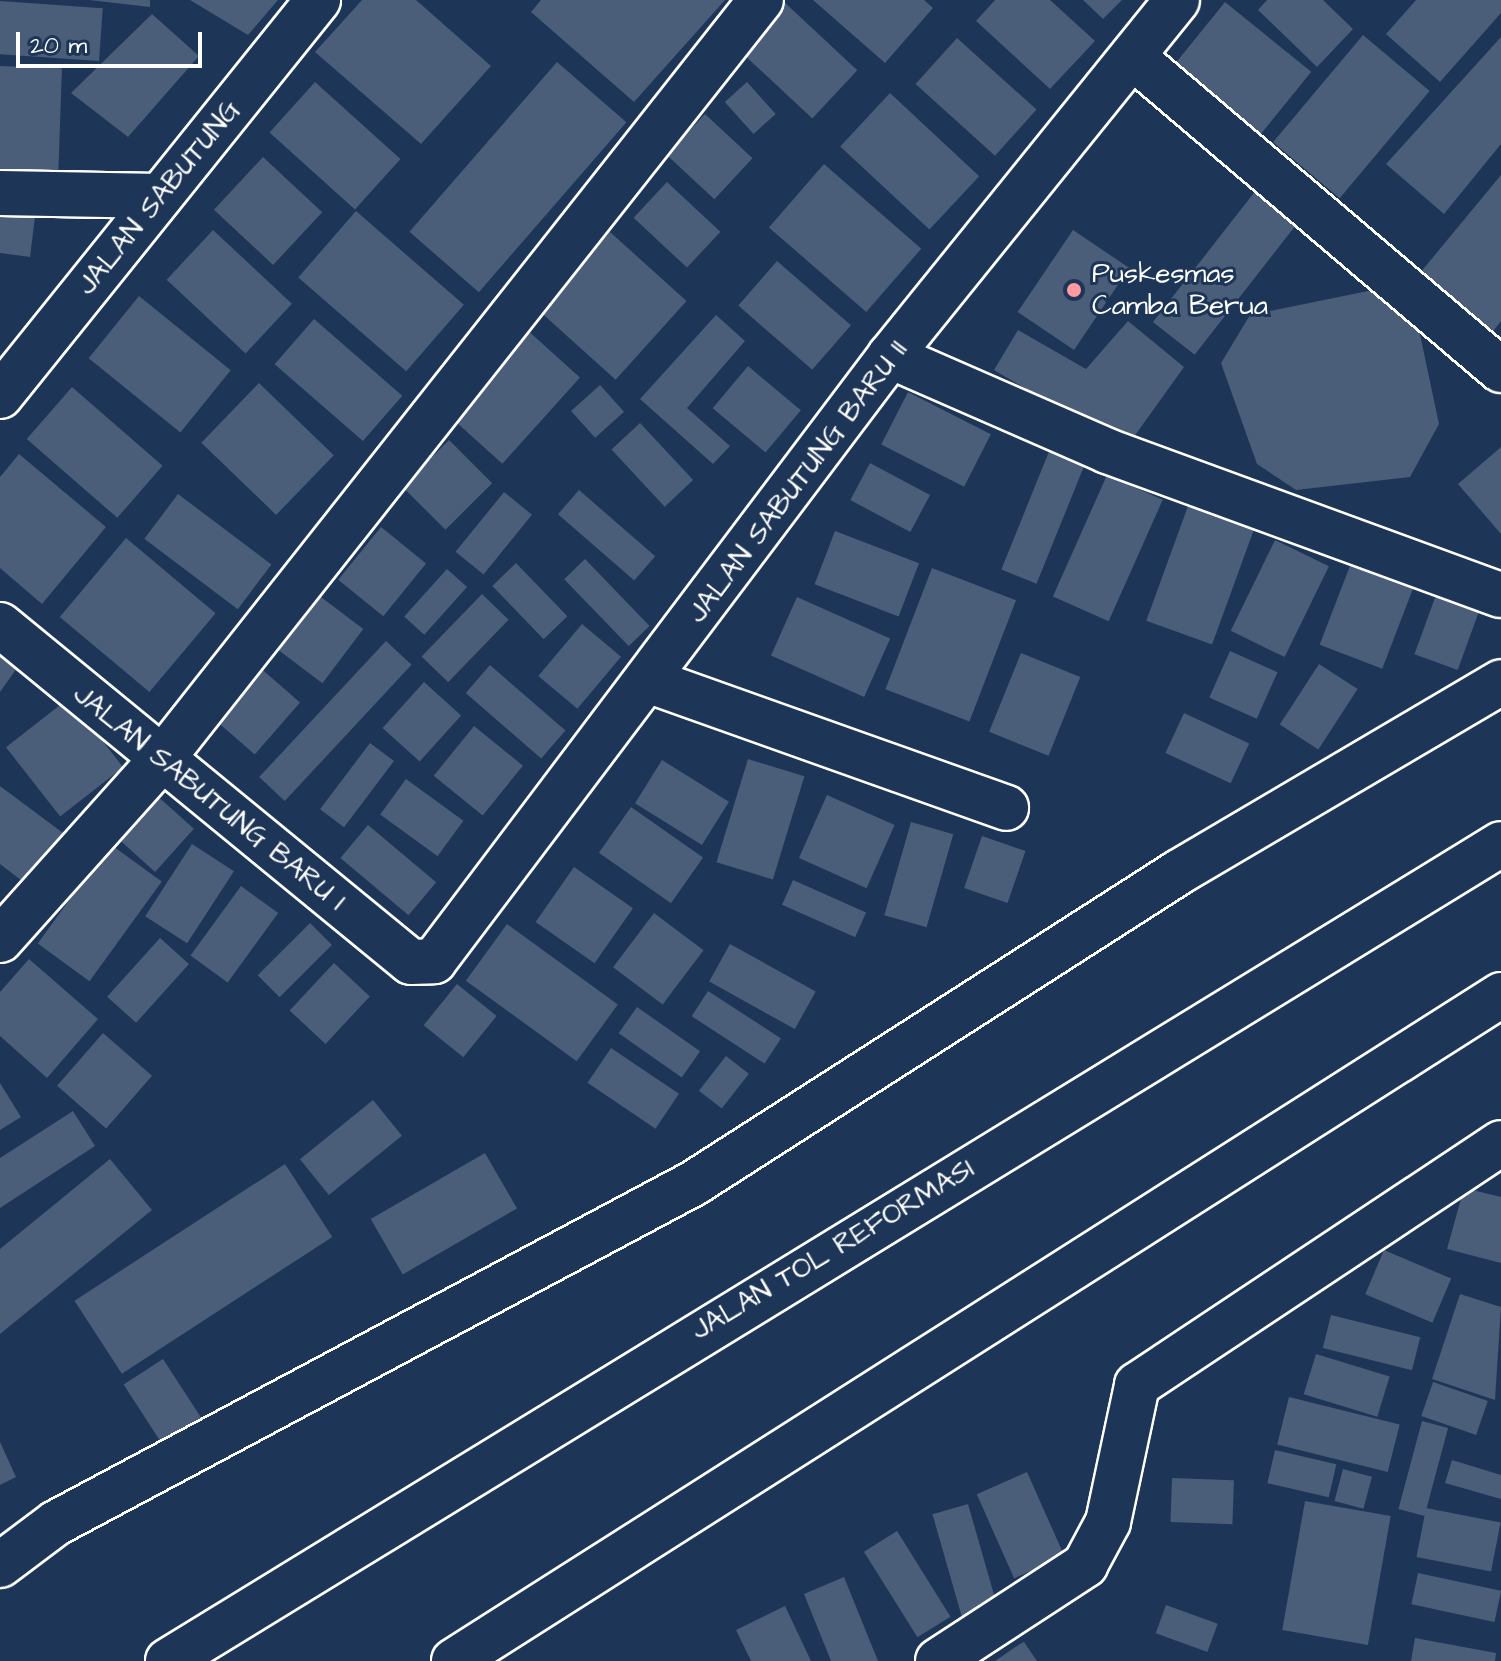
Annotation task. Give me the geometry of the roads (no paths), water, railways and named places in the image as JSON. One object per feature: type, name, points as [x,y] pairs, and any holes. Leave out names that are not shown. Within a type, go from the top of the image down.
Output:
[{"type":"main road","name":"JALAN SABUTUNG","points":[[0,396],[318,0]]},
{"type":"main road","points":[[0,940],[161,760],[761,0]]},
{"type":"main road","name":"JALAN SABUTUNG BARU II","points":[[422,965],[444,951],[650,681],[890,356],[1177,0]]},
{"type":"main road","points":[[1133,57],[1501,370]]},
{"type":"main road","points":[[0,193],[160,196]]},
{"type":"main road","points":[[890,356],[1107,451],[1501,595]]},
{"type":"main road","name":"JALAN SABUTUNG BARU I","points":[[0,625],[161,760],[422,965]]},
{"type":"main road","points":[[650,681],[1006,808]]},
{"type":"main road","points":[[0,1565],[56,1523],[694,1183],[1179,872],[1501,682]]},
{"type":"main road","name":"JALAN TOL REFORMASI","points":[[168,1661],[1501,844]]},
{"type":"main road","points":[[454,1661],[1501,995]]},
{"type":"main road","points":[[938,1661],[1085,1565],[1108,1522],[1137,1385],[1501,1143]]},
{"type":"place","name":"Puskesmas Camba Berua","points":[[1074,290]]}]
